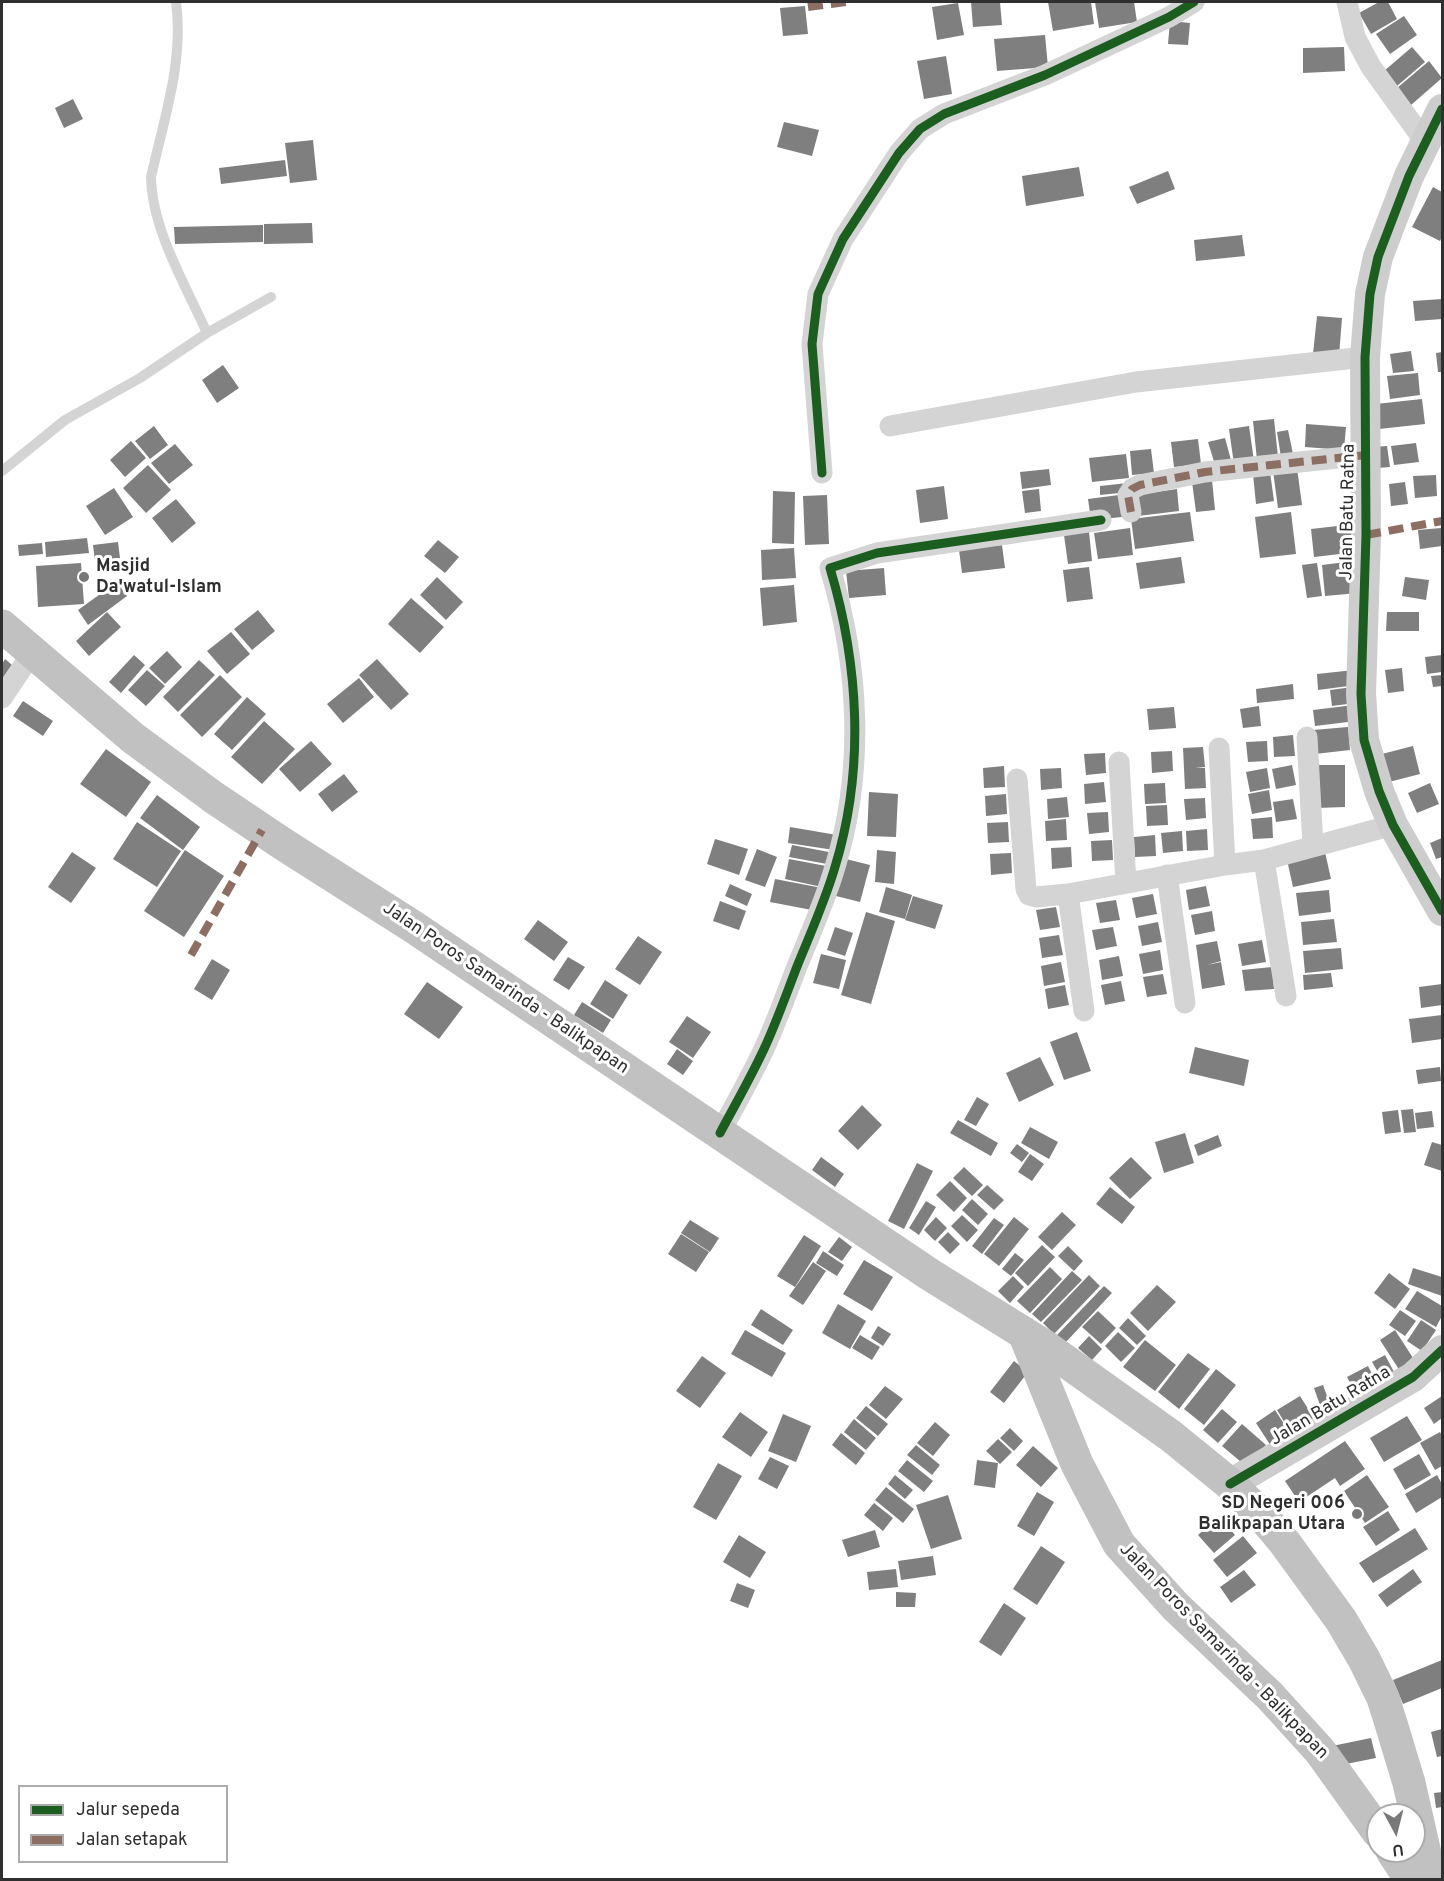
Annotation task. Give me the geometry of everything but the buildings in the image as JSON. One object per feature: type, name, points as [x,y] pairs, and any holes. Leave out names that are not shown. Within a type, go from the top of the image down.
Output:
[{"type":"highway","name":"Jalan Poros Samarinda - Balikpapan","points":[[2,626],[134,738],[213,797],[422,933],[929,1274],[1024,1333],[1171,1436],[1230,1484],[1285,1543],[1341,1620],[1364,1659],[1383,1698],[1393,1730],[1409,1783],[1431,1880]]},
{"type":"highway","name":"Jalan Poros Samarinda - Balikpapan","points":[[1024,1333],[1077,1464],[1119,1544],[1176,1607],[1270,1696],[1320,1750],[1366,1815]]},
{"type":"highway","points":[[1400,1863],[1412,1880]]},
{"type":"street","points":[[822,473],[812,344],[818,294],[843,239],[899,153],[920,129],[944,114],[1045,75],[1194,2]]},
{"type":"street","points":[[1347,2],[1355,37],[1371,68],[1426,143]]},
{"type":"street","name":"Jalan Batu Ratna","points":[[1443,110],[1409,176],[1378,257],[1370,294],[1365,357],[1366,535],[1361,694],[1367,753],[1393,825],[1443,911]]},
{"type":"street","points":[[890,426],[1136,382],[1365,357]]},
{"type":"street","points":[[1131,512],[1128,495],[1132,489],[1140,485],[1205,472],[1365,455]]},
{"type":"street","points":[[720,1133],[765,1047],[823,905],[836,865],[850,807],[856,735],[851,658],[843,609],[830,568],[877,553],[1101,520]]},
{"type":"street","points":[[2,698],[32,653]]},
{"type":"street","points":[[1307,737],[1313,846]]},
{"type":"street","points":[[1218,748],[1225,864]]},
{"type":"street","points":[[1119,762],[1126,883]]},
{"type":"street","points":[[1017,779],[1026,889],[1029,895],[1036,897],[1068,894],[1225,864],[1264,860],[1393,825]]},
{"type":"street","points":[[1264,860],[1286,996]]},
{"type":"street","points":[[1167,875],[1185,1003]]},
{"type":"street","points":[[1068,894],[1084,1011]]},
{"type":"street","name":"Jalan Batu Ratna","points":[[1230,1484],[1413,1377],[1443,1350]]},
{"type":"lane","points":[[176,2],[179,25],[172,87],[151,177],[155,212],[207,333]]},
{"type":"lane","points":[[2,471],[64,420],[140,378],[207,333],[271,297]]},
{"type":"marked path","points":[[808,7],[846,2]]},
{"type":"marked path","points":[[1131,512],[1128,495],[1132,489],[1140,485],[1205,472],[1366,455]]},
{"type":"marked path","points":[[1366,535],[1442,521]]},
{"type":"marked path","points":[[191,955],[262,830]]},
{"type":"cycle path","points":[[822,473],[812,344],[818,294],[843,239],[899,153],[920,129],[944,114],[1045,75],[1169,17],[1194,2]]},
{"type":"cycle path","points":[[1442,109],[1409,176],[1378,257],[1370,294],[1365,357],[1366,535],[1361,694],[1364,740],[1379,791],[1393,825],[1442,911]]},
{"type":"cycle path","points":[[720,1133],[754,1070],[773,1028],[827,892],[845,830],[851,793],[855,717],[847,642],[830,568],[877,553],[1101,520]]},
{"type":"cycle path","points":[[1230,1484],[1413,1377],[1442,1350]]},
{"type":"place","name":"Masjid Da'watul-Islam","points":[[84,577]]},
{"type":"place","name":"SD Negeri 006 Balikpapan Utara","points":[[1357,1514]]}]
